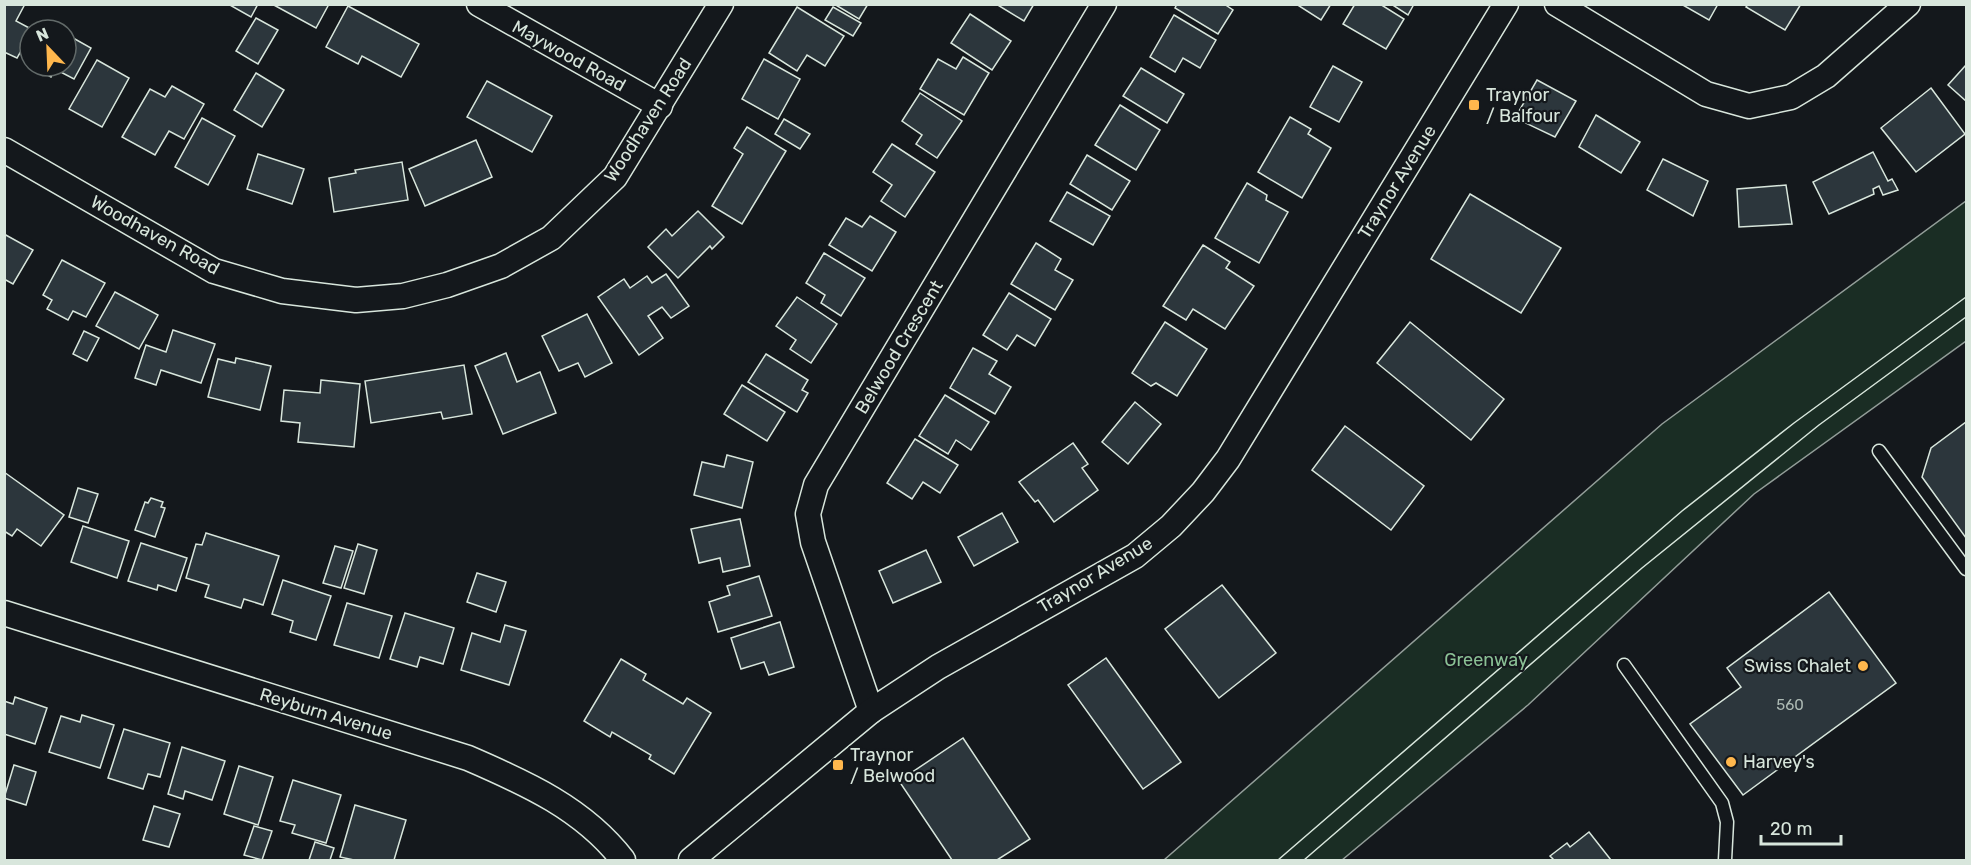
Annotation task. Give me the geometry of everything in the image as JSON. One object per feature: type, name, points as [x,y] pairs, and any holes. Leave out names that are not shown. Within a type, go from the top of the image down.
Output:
[{"type":"street","name":"Maywood Road","points":[[479,4],[660,106]]},
{"type":"street","name":"Woodhaven Road","points":[[4,150],[214,271],[282,291],[356,300],[403,296],[447,285],[501,266],[550,238],[615,177],[721,4]]},
{"type":"street","name":"Belwood Crescent","points":[[871,711],[813,542],[808,514],[816,485],[1104,4]]},
{"type":"street","name":"Traynor Avenue","points":[[691,861],[871,711],[938,667],[1134,556],[1171,526],[1203,492],[1228,459],[1506,4]]},
{"type":"street","points":[[1557,4],[1706,94],[1749,106],[1791,97],[1826,76],[1908,4]]},
{"type":"street","name":"Reyburn Avenue","points":[[4,613],[468,758],[519,779],[575,812],[609,843],[623,861]]},
{"type":"lane","points":[[1879,451],[1966,569]]},
{"type":"lane","points":[[1624,665],[1722,803],[1727,822],[1725,860]]},
{"type":"green space","name":"Greenway","points":[[1966,201],[1966,341],[1754,494],[1528,705],[1342,860],[1164,860],[1662,424]]},
{"type":"building","points":[[4,4],[25,4],[16,21],[18,22],[18,56],[17,58],[4,52]]},
{"type":"building","points":[[228,4],[258,4],[251,17]]},
{"type":"building","points":[[272,4],[329,4],[316,28]]},
{"type":"building","points":[[834,4],[868,4],[859,19]]},
{"type":"building","points":[[996,4],[1034,4],[1024,21]]},
{"type":"building","points":[[1177,4],[1224,4],[1233,10],[1218,34],[1175,8]]},
{"type":"building","points":[[1296,4],[1331,4],[1321,20]]},
{"type":"building","points":[[1355,4],[1380,4],[1404,19],[1386,49],[1343,24]]},
{"type":"building","points":[[1391,4],[1414,4],[1408,15]]},
{"type":"building","points":[[1681,4],[1718,4],[1709,20]]},
{"type":"building","points":[[1748,4],[1801,4],[1785,30],[1746,7]]},
{"type":"building","points":[[348,6],[419,44],[401,77],[362,56],[358,64],[326,47]]},
{"type":"building","points":[[797,7],[844,36],[825,66],[807,55],[797,71],[769,53]]},
{"type":"building","points":[[833,7],[861,23],[853,36],[825,20]]},
{"type":"building","points":[[970,14],[1011,41],[992,70],[951,43]]},
{"type":"building","points":[[1174,15],[1216,40],[1200,68],[1183,58],[1175,72],[1150,57]]},
{"type":"building","points":[[256,18],[278,30],[258,64],[236,51]]},
{"type":"building","points":[[78,41],[91,48],[78,72]]},
{"type":"building","points":[[963,57],[989,73],[964,115],[920,89],[938,59],[956,69]]},
{"type":"building","points":[[764,59],[800,79],[778,119],[742,99]]},
{"type":"building","points":[[97,60],[129,78],[102,127],[69,109]]},
{"type":"building","points":[[1966,65],[1966,101],[1948,85]]},
{"type":"building","points":[[1333,66],[1362,82],[1339,122],[1310,107]]},
{"type":"building","points":[[1141,68],[1184,94],[1167,123],[1123,96]]},
{"type":"building","points":[[256,73],[284,90],[262,127],[234,110]]},
{"type":"building","points":[[1537,80],[1576,101],[1555,137],[1515,118]]},
{"type":"building","points":[[487,81],[552,116],[532,152],[467,117]]},
{"type":"building","points":[[172,86],[204,104],[184,139],[169,131],[155,155],[122,137],[150,89],[165,97]]},
{"type":"building","points":[[1931,88],[1965,134],[1916,172],[1881,128]]},
{"type":"building","points":[[920,93],[962,121],[937,158],[916,144],[922,135],[902,121]]},
{"type":"building","points":[[1120,105],[1160,130],[1136,170],[1095,145]]},
{"type":"building","points":[[1596,115],[1640,142],[1621,173],[1579,147]]},
{"type":"building","points":[[1290,117],[1311,129],[1308,134],[1331,148],[1302,198],[1258,172]]},
{"type":"building","points":[[202,118],[235,136],[208,185],[175,167]]},
{"type":"building","points":[[784,119],[810,134],[800,149],[775,134]]},
{"type":"building","points":[[747,127],[786,151],[742,224],[712,206],[743,154],[734,148]]},
{"type":"building","points":[[476,140],[492,177],[425,206],[409,169]]},
{"type":"building","points":[[892,144],[935,172],[905,217],[881,201],[892,185],[873,172]]},
{"type":"building","points":[[1873,152],[1888,181],[1892,179],[1898,190],[1883,195],[1879,186],[1873,189],[1874,194],[1829,214],[1813,182]]},
{"type":"building","points":[[258,154],[304,169],[292,204],[247,189]]},
{"type":"building","points":[[1087,155],[1130,181],[1112,210],[1070,184]]},
{"type":"building","points":[[1663,159],[1708,181],[1693,216],[1647,190]]},
{"type":"building","points":[[402,162],[408,200],[334,212],[329,178],[356,173],[355,170]]},
{"type":"building","points":[[1247,183],[1267,195],[1266,200],[1288,212],[1259,263],[1215,238]]},
{"type":"building","points":[[1786,185],[1792,224],[1739,227],[1737,189]]},
{"type":"building","points":[[1067,192],[1110,216],[1093,245],[1050,221]]},
{"type":"building","points":[[1470,194],[1561,248],[1521,313],[1431,259]]},
{"type":"building","points":[[698,211],[724,237],[712,249],[710,246],[678,278],[648,247],[666,229],[672,236]]},
{"type":"building","points":[[870,216],[896,232],[872,271],[829,245],[846,218],[862,227]]},
{"type":"building","points":[[4,234],[33,250],[13,284],[4,279]]},
{"type":"building","points":[[1036,243],[1061,259],[1055,270],[1073,280],[1055,310],[1011,284]]},
{"type":"building","points":[[1203,245],[1230,262],[1226,268],[1254,286],[1225,329],[1193,309],[1186,320],[1163,306]]},
{"type":"building","points":[[824,253],[865,278],[841,316],[821,303],[825,295],[806,283]]},
{"type":"building","points":[[62,260],[105,283],[86,317],[73,311],[68,320],[47,309],[52,300],[43,295]]},
{"type":"building","points":[[666,274],[689,306],[671,318],[662,307],[648,316],[663,338],[639,355],[598,297],[624,279],[630,288],[647,276],[652,283]]},
{"type":"building","points":[[115,292],[158,315],[139,349],[96,326]]},
{"type":"building","points":[[1009,293],[1051,319],[1035,346],[1017,335],[1007,350],[983,335]]},
{"type":"building","points":[[797,297],[837,324],[811,363],[790,349],[796,340],[776,326]]},
{"type":"building","points":[[587,314],[612,363],[585,377],[578,363],[559,371],[542,336]]},
{"type":"building","points":[[1165,322],[1207,349],[1177,396],[1156,383],[1151,386],[1132,373]]},
{"type":"building","points":[[1410,322],[1504,399],[1471,440],[1377,363]]},
{"type":"building","points":[[173,330],[215,344],[201,383],[161,370],[156,385],[135,378],[146,345],[166,352]]},
{"type":"building","points":[[84,331],[99,338],[87,361],[73,354]]},
{"type":"building","points":[[973,348],[997,361],[989,374],[1011,387],[995,414],[950,388]]},
{"type":"building","points":[[506,353],[517,382],[540,372],[556,413],[503,434],[475,366]]},
{"type":"building","points":[[766,354],[808,380],[802,390],[808,393],[797,412],[748,382]]},
{"type":"building","points":[[236,358],[271,366],[260,410],[208,397],[218,359],[235,363]]},
{"type":"building","points":[[464,365],[472,414],[443,419],[441,412],[371,423],[365,381]]},
{"type":"building","points":[[321,380],[360,384],[354,447],[298,442],[300,423],[281,421],[284,390],[320,393]]},
{"type":"building","points":[[742,385],[785,412],[767,441],[724,414]]},
{"type":"building","points":[[945,395],[989,422],[971,450],[956,440],[948,454],[919,436]]},
{"type":"building","points":[[1135,402],[1161,424],[1128,464],[1102,442]]},
{"type":"building","points":[[1966,422],[1966,538],[1922,477],[1931,448]]},
{"type":"building","points":[[1345,426],[1424,486],[1391,530],[1312,470]]},
{"type":"building","points":[[915,439],[958,465],[940,493],[923,482],[912,499],[887,483]]},
{"type":"building","points":[[1073,443],[1088,464],[1082,468],[1098,490],[1054,522],[1038,500],[1035,502],[1019,482]]},
{"type":"building","points":[[727,455],[753,462],[742,508],[694,495],[702,462],[724,467]]},
{"type":"building","points":[[4,472],[64,515],[41,546],[17,529],[12,536],[4,531]]},
{"type":"building","points":[[78,488],[98,494],[88,523],[69,517]]},
{"type":"building","points":[[151,498],[163,502],[161,507],[165,508],[155,537],[135,530],[145,502],[148,503]]},
{"type":"building","points":[[1002,513],[1018,542],[974,566],[958,537]]},
{"type":"building","points":[[740,519],[750,566],[723,572],[720,558],[699,563],[691,529]]},
{"type":"building","points":[[83,526],[129,541],[117,578],[71,562]]},
{"type":"building","points":[[206,533],[279,556],[263,605],[244,599],[241,608],[205,597],[209,585],[186,578],[196,544],[202,545]]},
{"type":"building","points":[[141,543],[187,558],[176,591],[158,585],[157,590],[128,581]]},
{"type":"building","points":[[358,544],[377,550],[364,594],[344,588]]},
{"type":"building","points":[[335,546],[353,551],[341,588],[323,583]]},
{"type":"building","points":[[926,550],[941,582],[893,603],[879,571]]},
{"type":"building","points":[[477,573],[506,582],[496,612],[467,602]]},
{"type":"building","points":[[759,576],[772,616],[718,632],[709,602],[730,595],[727,586]]},
{"type":"building","points":[[283,580],[331,596],[316,640],[290,632],[293,621],[272,614]]},
{"type":"building","points":[[1222,585],[1276,653],[1219,698],[1165,629]]},
{"type":"building","points":[[1829,592],[1896,683],[1743,795],[1690,724],[1741,687],[1727,668]]},
{"type":"building","points":[[347,603],[392,616],[379,658],[334,645]]},
{"type":"building","points":[[405,613],[454,628],[443,664],[420,657],[417,667],[390,659]]},
{"type":"building","points":[[780,622],[794,667],[769,675],[764,662],[741,669],[731,638]]},
{"type":"building","points":[[505,625],[526,631],[509,685],[461,670],[472,633],[500,642]]},
{"type":"building","points":[[1106,658],[1181,762],[1143,789],[1068,685]]},
{"type":"building","points":[[621,659],[646,674],[643,680],[683,704],[687,698],[711,713],[674,774],[649,759],[651,755],[612,732],[610,737],[584,721]]},
{"type":"building","points":[[15,697],[47,708],[35,744],[4,734],[4,701],[13,704]]},
{"type":"building","points":[[82,715],[114,725],[100,768],[49,752],[61,716],[80,722]]},
{"type":"building","points":[[124,729],[170,743],[160,777],[148,774],[143,789],[108,778]]},
{"type":"building","points":[[963,738],[1030,839],[997,860],[952,860],[899,781]]},
{"type":"building","points":[[182,747],[225,761],[212,800],[185,791],[183,799],[168,794]]},
{"type":"building","points":[[14,765],[36,772],[26,805],[4,798]]},
{"type":"building","points":[[239,766],[273,777],[258,825],[224,814]]},
{"type":"building","points":[[293,780],[341,795],[326,843],[292,833],[295,825],[280,821]]},
{"type":"building","points":[[355,805],[406,820],[394,860],[354,860],[340,857]]},
{"type":"building","points":[[154,806],[180,814],[169,847],[143,840]]},
{"type":"building","points":[[254,826],[272,831],[262,860],[244,855]]},
{"type":"building","points":[[1589,832],[1611,860],[1552,860],[1550,856],[1567,843],[1570,847]]},
{"type":"building","points":[[315,842],[334,848],[330,860],[309,860]]},
{"type":"tram line","points":[[1278,860],[1682,511],[1794,423],[1966,297]]},
{"type":"tram line","points":[[1304,860],[1642,568],[1819,425],[1966,317]]},
{"type":"place","name":"Traynor / Balfour","points":[[1474,105]]},
{"type":"place","name":"Swiss Chalet","points":[[1863,666]]},
{"type":"place","name":"Harvey's","points":[[1731,762]]},
{"type":"place","name":"Traynor / Belwood","points":[[838,765]]}]
